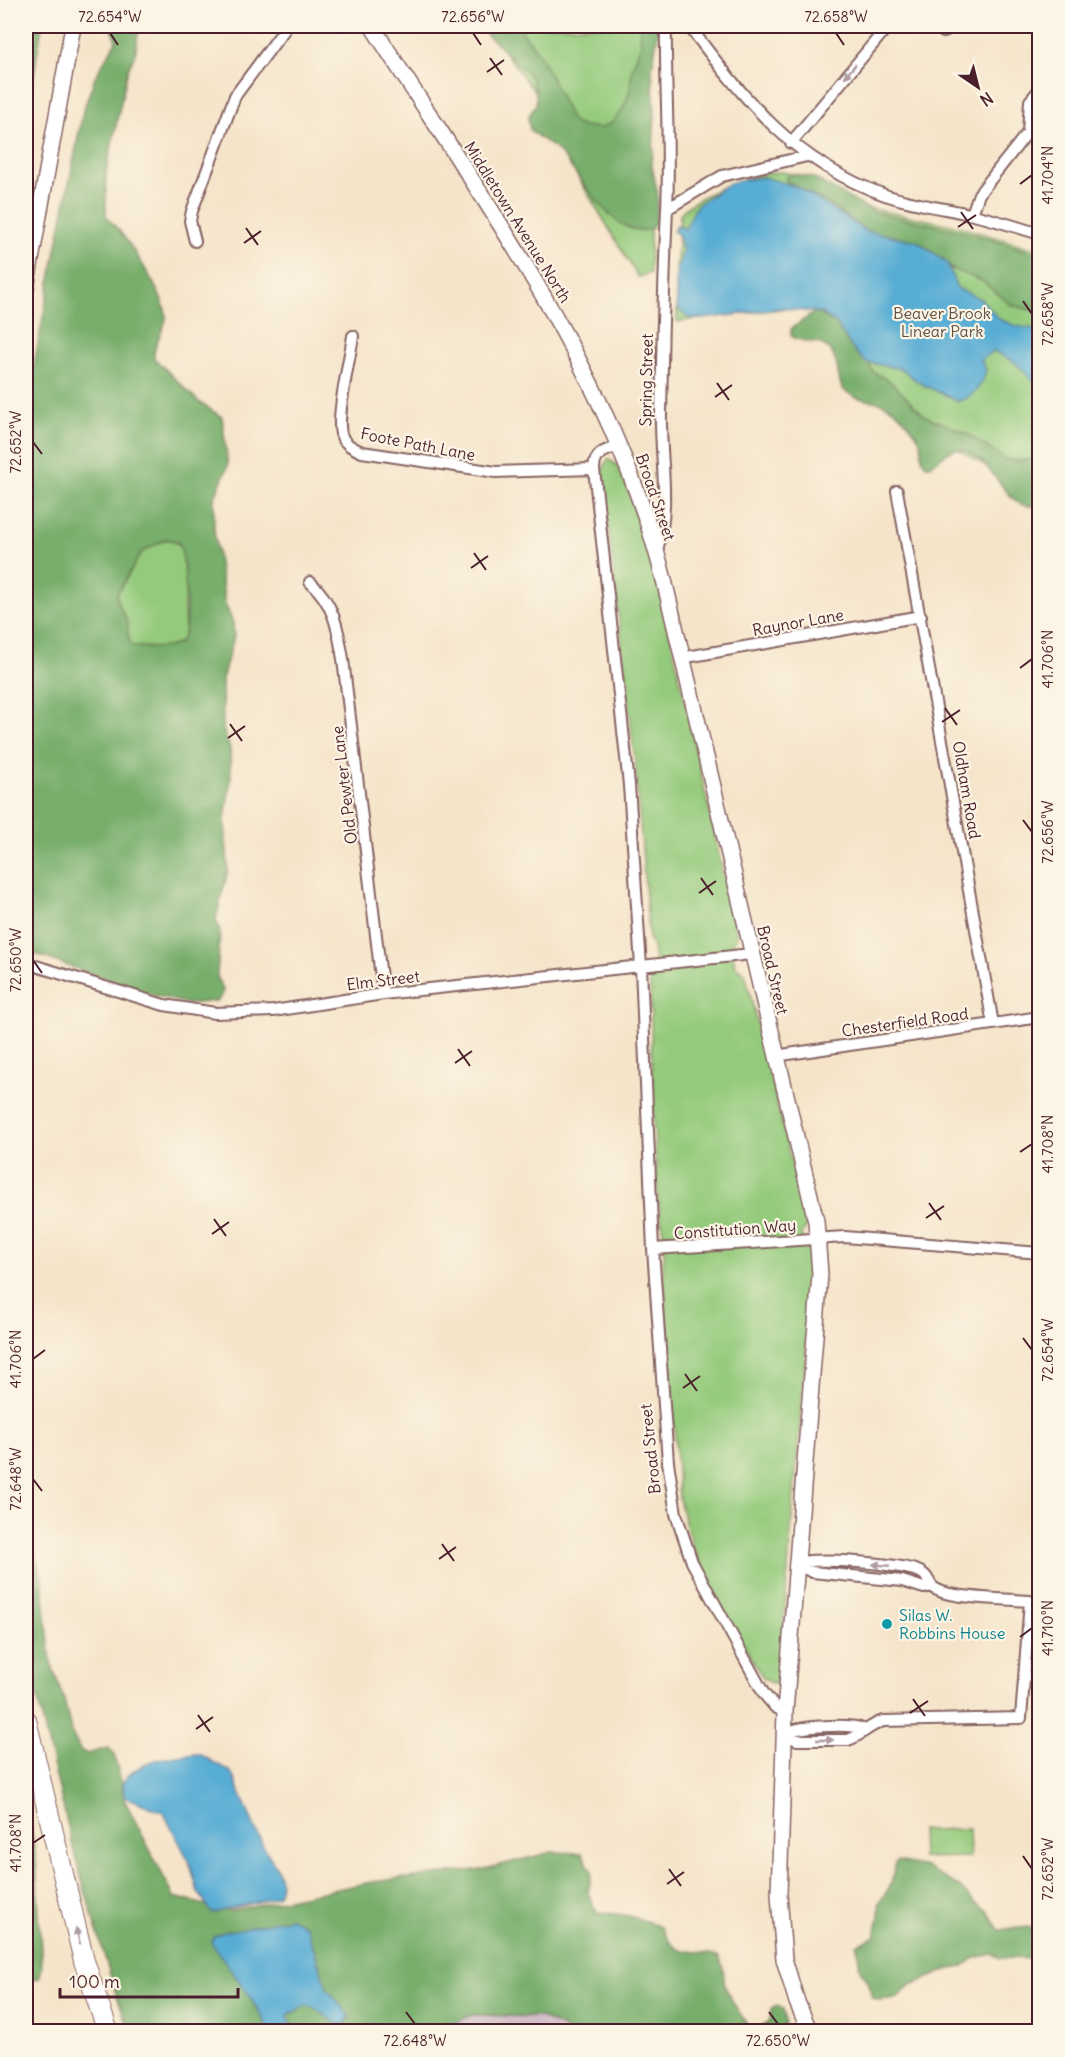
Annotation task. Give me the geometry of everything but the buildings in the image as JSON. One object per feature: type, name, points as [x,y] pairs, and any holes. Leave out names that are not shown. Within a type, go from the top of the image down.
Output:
[{"type":"highway","points":[[26,1720],[84,1961],[108,2031]]},
{"type":"street","points":[[26,288],[74,26]]},
{"type":"street","points":[[195,241],[190,222],[192,211],[234,96],[287,26]]},
{"type":"street","name":"Middletown Avenue North","points":[[372,26],[560,322],[579,356],[619,446]]},
{"type":"street","name":"Spring Street","points":[[657,550],[665,509],[660,431],[663,261],[667,208],[666,26]]},
{"type":"street","points":[[689,26],[740,92],[790,143],[807,156],[842,176],[887,195],[972,214],[1040,234]]},
{"type":"street","points":[[790,143],[888,26]]},
{"type":"street","points":[[933,26],[944,32]]},
{"type":"street","points":[[972,214],[974,203],[985,184],[1028,132],[1030,101],[1040,89]]},
{"type":"street","points":[[667,208],[722,176],[807,156]]},
{"type":"street","name":"Foote Path Lane","points":[[353,336],[340,423],[344,441],[351,448],[362,452],[479,471],[520,473],[594,468]]},
{"type":"street","name":"Broad Street","points":[[784,1712],[769,1701],[703,1586],[681,1536],[668,1462],[653,1249],[641,968],[629,785],[594,468],[594,461],[599,454],[619,446],[657,550],[819,1238],[819,1293],[784,1712],[780,1932],[791,1986],[810,2031]]},
{"type":"street","name":"Oldham Road","points":[[897,491],[993,1024]]},
{"type":"street","name":"Old Pewter Lane","points":[[310,582],[327,599],[332,610],[343,659],[383,994]]},
{"type":"street","name":"Raynor Lane","points":[[681,658],[921,616]]},
{"type":"street","name":"Elm Street","points":[[26,963],[165,1005],[214,1013],[273,1011],[383,994],[641,968],[751,954]]},
{"type":"street","name":"Chesterfield Road","points":[[775,1056],[1040,1017]]},
{"type":"street","name":"Constitution Way","points":[[653,1249],[819,1238],[864,1238],[1040,1253]]},
{"type":"street","points":[[784,1734],[797,1740],[848,1740],[854,1738],[863,1729],[895,1720],[1021,1718],[1030,1601],[955,1595],[931,1586],[924,1588],[902,1581],[812,1572],[797,1564]]},
{"type":"shaded area","points":[[472,2015],[542,2017],[570,2031],[437,2032]]},
{"type":"green space","points":[[26,26],[42,26],[26,121]]},
{"type":"green space","points":[[111,26],[139,26],[135,56],[128,69],[106,173],[106,215],[141,262],[162,300],[166,319],[155,348],[154,358],[199,402],[222,417],[228,466],[214,499],[214,530],[225,603],[233,623],[234,637],[222,679],[223,729],[230,749],[231,777],[225,820],[228,870],[216,919],[220,932],[217,976],[223,989],[222,996],[217,1001],[188,1004],[145,993],[26,951],[26,405],[83,111],[95,77],[116,41]],"holes":[[[166,539],[178,542],[183,561],[186,592],[184,635],[181,641],[172,646],[151,648],[132,646],[128,637],[127,622],[119,605],[117,594],[142,552]]]},
{"type":"green space","points":[[478,26],[518,26],[540,55],[572,120],[578,125],[600,128],[611,123],[622,110],[629,94],[632,68],[641,44],[639,26],[659,26],[652,69],[655,116],[652,167],[658,195],[656,221],[652,228],[639,231],[626,227],[613,218],[600,205],[560,153],[530,130],[528,118],[536,104],[536,91],[530,76]]},
{"type":"green space","points":[[485,26],[651,26],[650,273],[638,277],[553,136],[562,128]]},
{"type":"green space","name":"Beaver Brook Linear Park","points":[[781,172],[794,174],[859,206],[961,227],[1039,250],[1039,459],[986,466],[881,402],[811,305],[677,322],[676,273],[680,214],[699,199],[727,186],[757,176]]},
{"type":"green space","points":[[794,174],[814,178],[873,212],[973,234],[1039,254],[1039,312],[1011,305],[982,281],[951,269],[944,260],[917,241],[866,231],[829,204],[786,181],[786,177]]},
{"type":"green space","points":[[815,312],[836,323],[852,348],[869,363],[873,372],[890,381],[925,416],[966,433],[1005,459],[1017,461],[1039,458],[1039,506],[1017,502],[981,460],[963,450],[951,451],[930,465],[926,465],[922,459],[919,439],[896,411],[884,404],[858,398],[845,391],[840,383],[835,360],[829,349],[820,344],[791,336],[791,329]]},
{"type":"green space","points":[[608,459],[616,464],[625,481],[660,589],[737,936],[732,947],[735,966],[745,973],[807,1226],[801,1234],[811,1256],[812,1271],[779,1681],[773,1684],[763,1678],[724,1612],[693,1548],[679,1499],[663,1262],[664,1241],[654,1141],[650,979],[656,972],[653,947],[649,938],[636,770],[602,470]]},
{"type":"green space","points":[[159,540],[172,540],[183,548],[187,584],[184,606],[185,635],[181,641],[169,648],[132,647],[117,594],[142,551]]},
{"type":"green space","points":[[26,1501],[33,1549],[42,1578],[51,1662],[65,1703],[71,1731],[80,1750],[87,1754],[108,1748],[114,1753],[125,1801],[174,1897],[229,1911],[372,1882],[484,1869],[552,1852],[582,1853],[592,1872],[588,1893],[597,1913],[630,1916],[645,1921],[661,1927],[667,1938],[679,1949],[719,1957],[727,1992],[751,2029],[758,2029],[770,2022],[771,2008],[777,2005],[783,2009],[785,2022],[781,2031],[570,2032],[542,2017],[472,2015],[437,2031],[296,2031],[289,2022],[288,2015],[302,2006],[319,2010],[344,2025],[350,2018],[327,1990],[306,1926],[249,1995],[270,2031],[130,2031],[114,1988],[76,1860],[26,1651]]},
{"type":"green space","points":[[26,1786],[36,1861],[42,1968],[39,1978],[26,1980]]},
{"type":"green space","points":[[969,1829],[970,1857],[922,1858],[921,1830]]},
{"type":"green space","points":[[898,1861],[926,1867],[960,1887],[975,1903],[988,1911],[999,1930],[1028,1927],[1039,1932],[1039,1959],[1001,1958],[991,1954],[974,1958],[963,1967],[950,1969],[909,1986],[897,1998],[879,2000],[873,1998],[868,1981],[860,1970],[857,1945],[876,1936],[879,1903],[891,1885],[895,1863]]},
{"type":"water","name":"Beaver Brook Linear Park","points":[[763,177],[798,187],[866,231],[917,241],[947,263],[957,288],[981,299],[999,319],[1016,326],[1039,330],[1039,387],[1016,363],[994,351],[981,360],[986,370],[980,386],[967,398],[957,401],[918,382],[902,369],[865,362],[852,348],[836,323],[821,313],[782,308],[703,319],[688,318],[677,308],[676,273],[683,252],[679,235],[673,231],[677,225],[685,229],[697,205],[725,186],[736,181]]},
{"type":"water","points":[[199,1754],[231,1772],[263,1846],[277,1868],[281,1884],[278,1895],[213,1914],[198,1892],[189,1861],[163,1812],[125,1797],[122,1783],[138,1768],[156,1760]]},
{"type":"water","points":[[291,1918],[306,1926],[327,1989],[350,2017],[344,2025],[334,2022],[317,2009],[306,2005],[288,2015],[289,2022],[296,2031],[270,2031],[249,1995],[211,1942],[214,1936],[221,1933]]},
{"type":"place","name":"Silas W. Robbins House","points":[[887,1624]]}]
